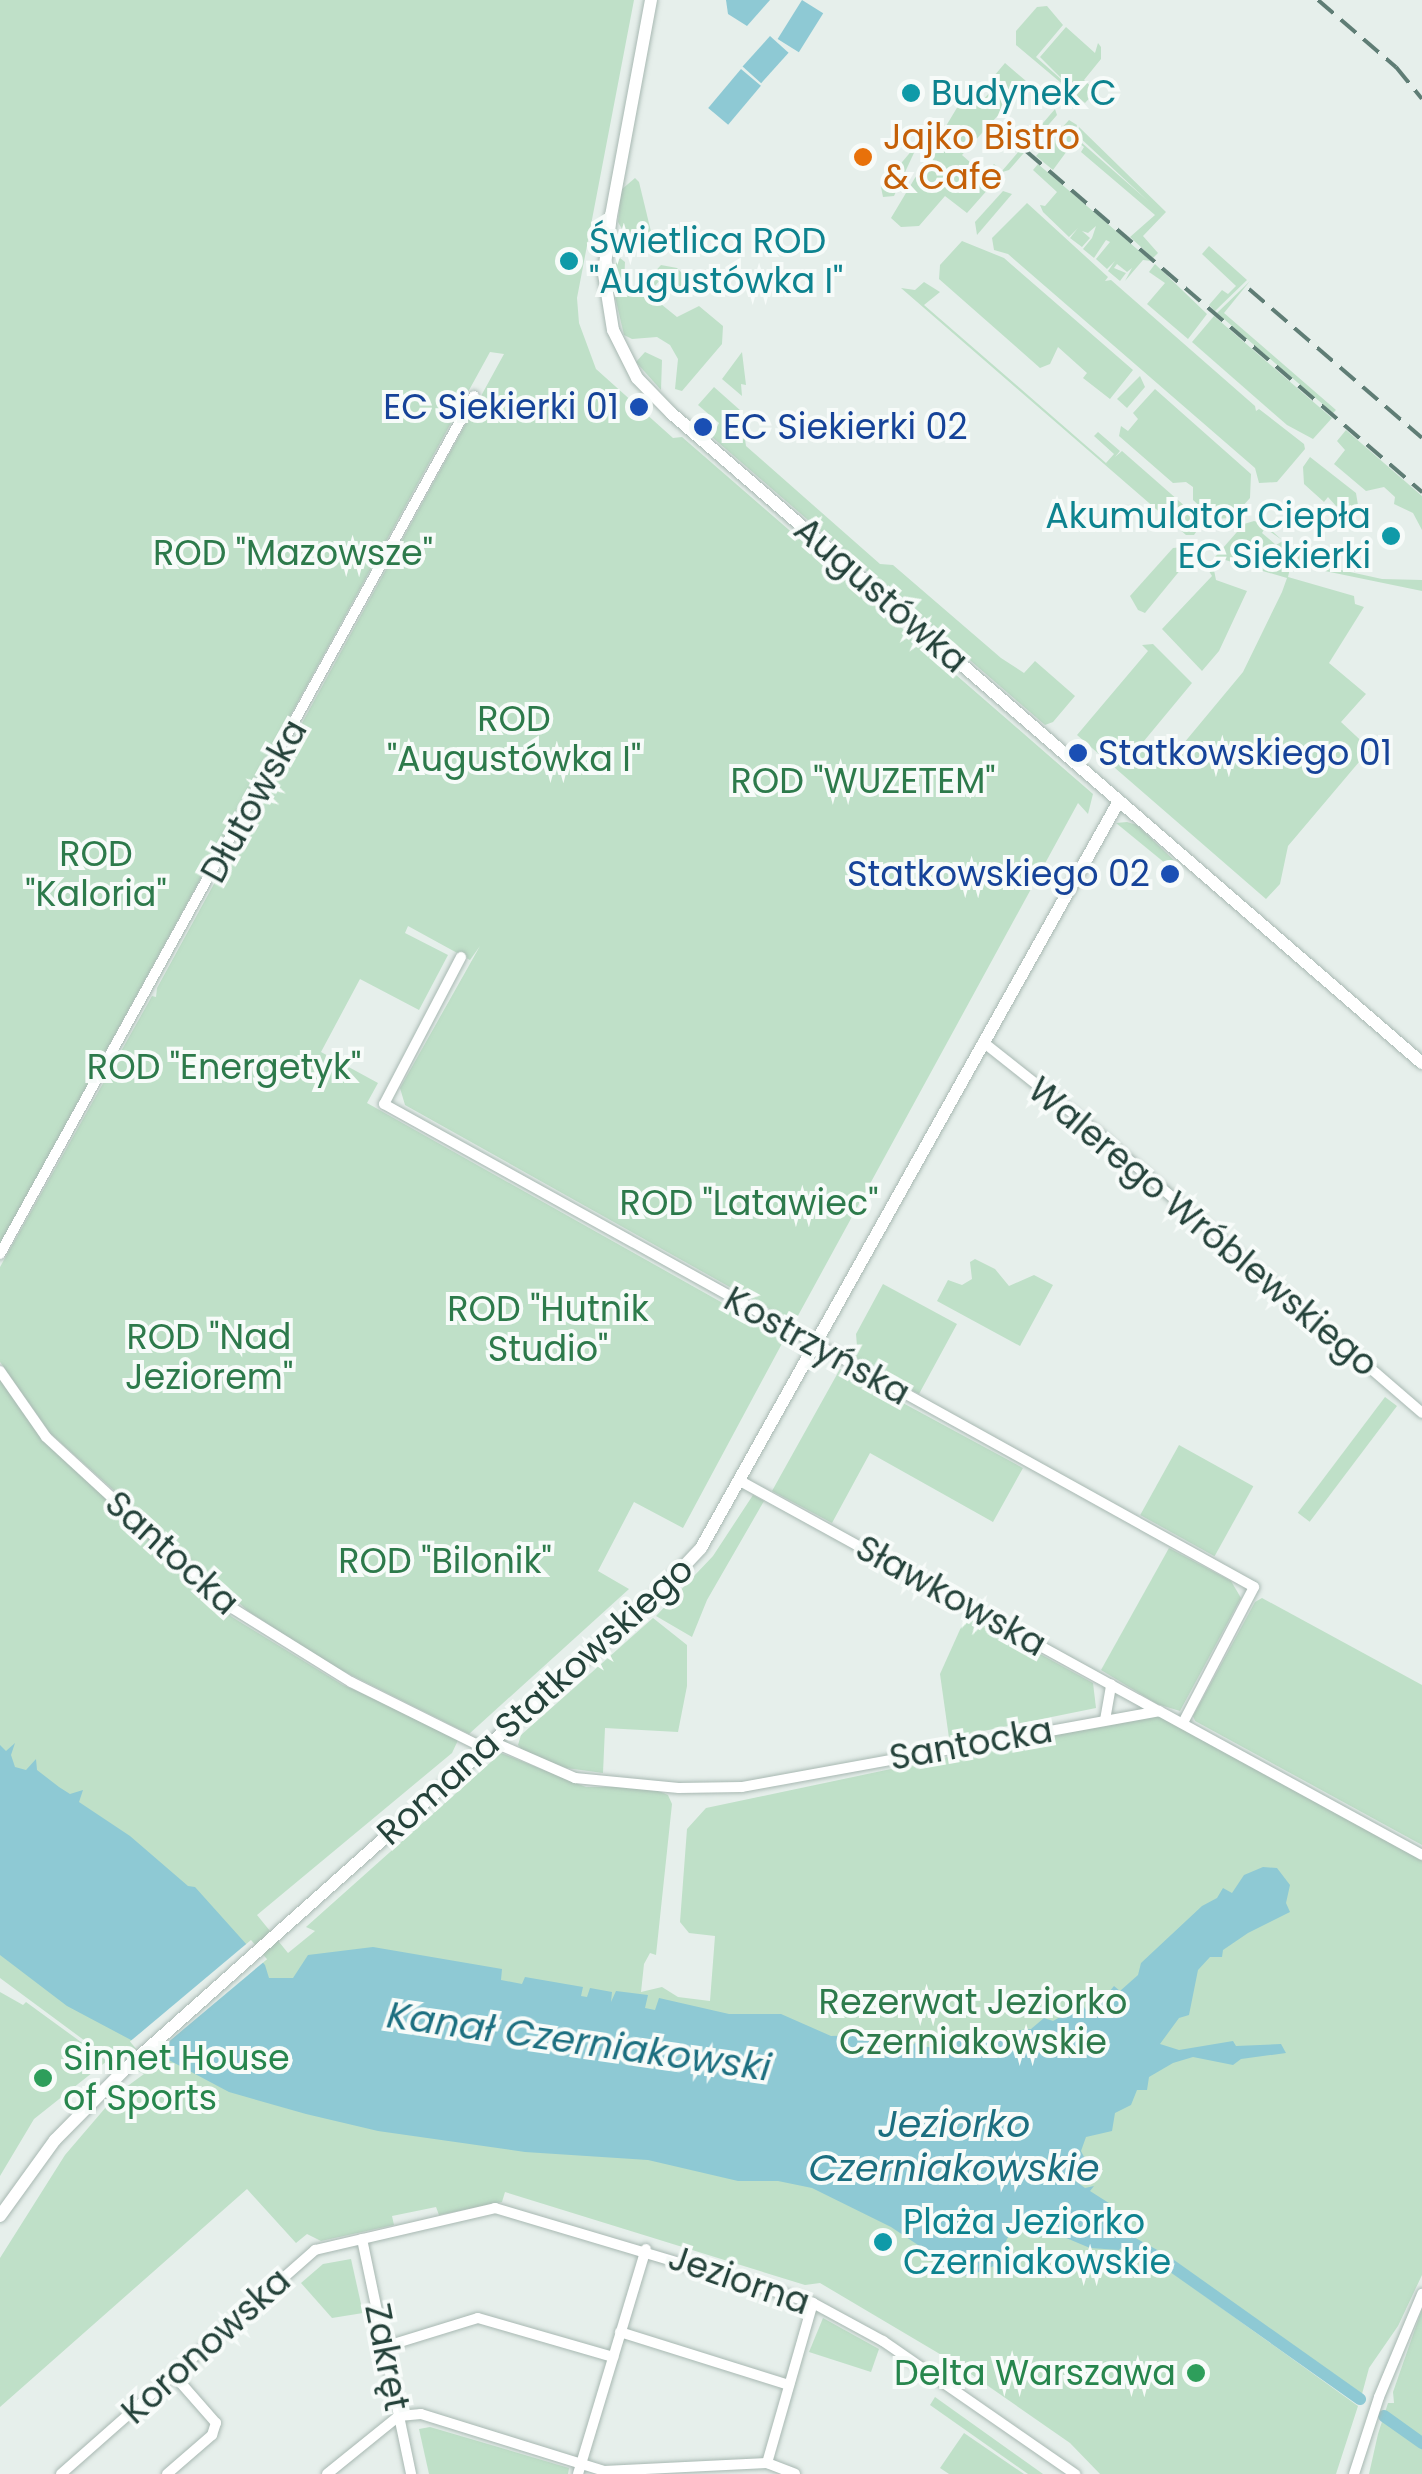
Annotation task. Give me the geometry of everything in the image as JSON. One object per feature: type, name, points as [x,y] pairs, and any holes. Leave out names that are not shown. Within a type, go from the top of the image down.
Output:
[{"type":"street","name":"Augustówka","points":[[652,0],[606,247],[608,310],[627,364],[670,414],[1422,1063]]},
{"type":"street","name":"Dłutowska","points":[[0,1254],[474,396]]},
{"type":"street","name":"Romana Statkowskiego","points":[[0,2216],[54,2140],[132,2064],[678,1575],[701,1548],[742,1482],[1119,801]]},
{"type":"street","name":"Kostrzyńska","points":[[461,958],[383,1101],[1254,1587],[1183,1724]]},
{"type":"street","name":"Walerego Wróblewskiego","points":[[984,1042],[1100,1134],[1422,1413]]},
{"type":"street","name":"Santocka","points":[[0,1371],[46,1437],[232,1608],[351,1682],[561,1775],[705,1789],[742,1787],[1159,1711]]},
{"type":"street","name":"Sławkowska","points":[[742,1482],[1159,1711]]},
{"type":"street","points":[[1105,1720],[1111,1685]]},
{"type":"street","points":[[1159,1711],[1422,1854]]},
{"type":"street","name":"Jeziorna","points":[[362,2239],[504,2208],[813,2302],[883,2341],[1075,2474]]},
{"type":"street","name":"Zakręt","points":[[362,2239],[411,2474]]},
{"type":"street","name":"Koronowska","points":[[68,2472],[310,2254],[362,2239]]},
{"type":"street","points":[[580,2468],[646,2249]]},
{"type":"street","points":[[1354,2474],[1379,2396],[1422,2294]]},
{"type":"street","points":[[766,2463],[813,2302]]},
{"type":"street","points":[[386,2346],[478,2318],[612,2358]]},
{"type":"street","points":[[620,2332],[789,2384]]},
{"type":"street","points":[[167,2474],[212,2435],[216,2423],[173,2374]]},
{"type":"street","points":[[327,2474],[399,2416],[420,2414],[580,2468],[639,2473],[766,2463],[795,2474]]},
{"type":"green space","points":[[0,0],[634,0],[577,298],[579,323],[596,369],[673,438],[682,437],[1093,794],[1088,814],[1078,803],[794,1323],[405,1105],[400,1088],[480,946],[470,960],[408,926],[405,933],[448,955],[419,1010],[360,979],[321,1052],[378,1083],[367,1103],[785,1338],[683,1528],[634,1502],[598,1571],[629,1589],[469,1734],[331,1665],[248,1611],[50,1433],[0,1362],[0,1267],[152,996],[156,997],[157,988],[504,354],[490,352],[0,1244]]},
{"type":"green space","points":[[1047,6],[1063,25],[1036,57],[1071,88],[1040,57],[1066,27],[1095,53],[1098,43],[1101,47],[1101,59],[1084,80],[1096,91],[1085,103],[1016,45],[1016,31],[1037,7]]},
{"type":"green space","points":[[1005,63],[1026,81],[1024,87],[962,155],[989,179],[990,187],[967,213],[945,196],[919,226],[901,227],[891,218],[958,106],[971,91],[983,100],[999,82],[994,76]]},
{"type":"green space","points":[[1055,109],[1057,115],[1009,170],[996,174],[989,170],[994,164],[1002,171]]},
{"type":"green space","points":[[1069,120],[1077,125],[1074,136],[1148,201],[1077,135],[1079,127],[1166,212],[1143,236],[1158,253],[1153,258],[1130,237],[1155,215],[1081,152],[1084,147],[1075,140],[1053,170],[1036,156]]},
{"type":"green space","points":[[919,142],[894,196],[883,197],[881,187]]},
{"type":"green space","points":[[1038,164],[1151,261],[1143,260],[1125,281],[1132,268],[1127,272],[1117,264],[1114,268],[1126,273],[1120,281],[1108,271],[1115,261],[1107,269],[1096,259],[1110,242],[1106,240],[1094,258],[1083,249],[1092,238],[1096,226],[1088,233],[1082,231],[1090,238],[1082,247],[1070,238],[1078,228],[1069,237],[1043,212],[1040,205],[1045,206],[1057,192],[1033,170]]},
{"type":"green space","points":[[635,178],[653,240],[626,236],[618,222],[621,190]]},
{"type":"green space","points":[[1003,191],[1012,194],[977,235],[975,222]]},
{"type":"green space","points":[[1027,203],[1108,277],[1105,281],[1111,280],[1255,406],[1256,411],[1259,409],[1304,444],[1305,449],[1277,482],[1259,483],[1255,468],[1008,254],[994,250],[992,238]]},
{"type":"green space","points":[[962,241],[1004,258],[1133,370],[1110,399],[1083,378],[1087,373],[1058,347],[1050,364],[1040,368],[939,279],[940,265]]},
{"type":"green space","points":[[1209,246],[1247,280],[1215,311],[1209,305],[1222,290],[1228,294],[1236,286],[1202,254]]},
{"type":"green space","points":[[620,258],[625,262],[624,285],[636,292],[661,265],[677,268],[689,280],[682,288],[664,275],[655,286],[662,293],[656,300],[677,317],[699,306],[723,326],[722,344],[682,391],[675,389],[678,359],[670,345],[657,337],[632,339],[624,335],[612,269]]},
{"type":"green space","points":[[1155,264],[1207,314],[1188,339],[1147,304],[1165,283],[1149,272]]},
{"type":"green space","points":[[1250,281],[1224,313],[1336,410],[1333,413],[1217,313]]},
{"type":"green space","points":[[924,282],[940,292],[924,305],[1106,463],[1114,454],[1094,436],[1098,432],[1120,451],[1115,457],[1122,451],[1203,522],[1194,535],[1186,535],[901,288],[915,290]]},
{"type":"green space","points":[[1214,316],[1332,418],[1313,439],[1287,425],[1192,342]]},
{"type":"green space","points":[[645,352],[662,360],[661,390],[636,362]]},
{"type":"green space","points":[[742,352],[746,385],[741,384],[742,396],[722,379]]},
{"type":"green space","points":[[1140,376],[1145,387],[1127,408],[1117,399]]},
{"type":"green space","points":[[714,387],[741,411],[746,446],[880,564],[893,565],[1001,658],[1024,673],[1035,661],[1075,696],[1053,722],[1045,725],[712,437],[719,423],[698,405]]},
{"type":"green space","points":[[1155,389],[1251,474],[1250,498],[1232,518],[1214,519],[1193,500],[1193,487],[1186,482],[1173,483],[1119,436],[1121,426],[1128,431],[1138,419],[1133,413]]},
{"type":"green space","points":[[1346,430],[1422,496],[1422,530],[1413,513],[1394,504],[1395,497],[1384,487],[1366,491],[1334,464],[1345,450],[1337,441]]},
{"type":"green space","points":[[1310,457],[1356,493],[1358,505],[1353,520],[1345,522],[1334,512],[1347,515],[1349,503],[1341,501],[1340,507],[1336,506],[1328,497],[1324,502],[1304,484],[1303,467]]},
{"type":"green space","points":[[1244,524],[1264,524],[1282,540],[1265,528],[1262,533],[1276,545],[1283,541],[1309,563],[1382,579],[1422,580],[1422,591],[1291,564],[1288,577],[1354,596],[1355,604],[1364,607],[1329,663],[1366,694],[1341,722],[1370,749],[1288,846],[1280,884],[1266,899],[1077,735],[1148,651],[1142,645],[1153,644],[1192,683],[1139,747],[1164,767],[1243,672],[1287,578],[1215,557]]},
{"type":"green space","points":[[1183,547],[1186,563],[1145,613],[1138,610],[1130,596],[1173,548]]},
{"type":"green space","points":[[1207,568],[1214,570],[1216,580],[1247,591],[1219,651],[1202,671],[1162,629],[1212,576]]},
{"type":"green space","points":[[1116,823],[1137,825],[1179,865],[1171,868]]},
{"type":"green space","points":[[975,1259],[995,1269],[1009,1286],[1034,1275],[1053,1285],[1020,1346],[937,1301],[948,1280],[962,1285],[972,1279],[970,1262]]},
{"type":"green space","points":[[883,1284],[957,1324],[919,1394],[851,1357],[857,1346],[856,1334]]},
{"type":"green space","points":[[840,1369],[1023,1468],[993,1522],[870,1453],[832,1523],[772,1491]]},
{"type":"green space","name":"Rezerwat Jeziorko Czerniakowskie","points":[[0,1376],[41,1434],[232,1617],[343,1685],[460,1736],[452,1753],[257,1915],[288,1953],[315,1931],[306,1927],[501,1753],[586,1787],[650,1787],[668,1795],[672,1804],[656,1955],[650,1953],[644,1964],[641,1992],[662,1987],[678,1997],[710,2001],[715,1936],[689,1933],[680,1922],[687,1829],[706,1808],[1147,1715],[1164,1714],[1422,1853],[1422,2275],[1398,2326],[1369,2368],[1362,2394],[1167,2256],[1163,2266],[1358,2406],[1336,2474],[1100,2474],[1070,2443],[955,2363],[820,2283],[805,2285],[505,2192],[502,2202],[439,2215],[436,2207],[392,2216],[394,2225],[321,2241],[307,2234],[296,2243],[247,2189],[0,2407],[0,2258],[65,2155],[118,2093],[144,2074],[100,2052],[0,1978]]},
{"type":"green space","points":[[1385,1397],[1397,1406],[1310,1522],[1298,1513]]},
{"type":"green space","points":[[1179,1445],[1253,1486],[1215,1556],[1140,1515]]},
{"type":"green space","points":[[753,1495],[764,1501],[707,1600],[692,1637],[656,1616],[713,1556]]},
{"type":"green space","points":[[1169,1548],[1231,1581],[1241,1598],[1180,1711],[1157,1704],[1101,1670]]},
{"type":"green space","points":[[1262,1598],[1422,1685],[1422,1845],[1195,1721],[1193,1716],[1255,1602]]},
{"type":"green space","points":[[967,1614],[1093,1683],[1096,1708],[949,1738],[940,1674]]},
{"type":"green space","points":[[653,1618],[687,1645],[687,1686],[678,1732],[605,1728],[603,1773],[566,1768],[524,1752],[518,1745],[521,1735]]},
{"type":"green space","name":"Sinnet House of Sports","points":[[0,1992],[23,2005],[26,2002],[107,2061],[34,2119],[0,2176]]},
{"type":"green space","points":[[351,2259],[363,2313],[332,2318],[301,2283],[323,2264]]},
{"type":"green space","points":[[1422,2309],[1422,2474],[1369,2474],[1378,2434],[1388,2403],[1394,2403],[1393,2392]]},
{"type":"green space","points":[[823,2318],[879,2349],[871,2372],[809,2352]]},
{"type":"green space","points":[[935,2397],[1043,2474],[1028,2474],[930,2405]]},
{"type":"green space","points":[[430,2427],[569,2468],[568,2474],[429,2474],[419,2429]]},
{"type":"green space","points":[[964,2433],[1024,2474],[949,2474],[940,2468]]},
{"type":"water","points":[[726,0],[770,0],[747,26],[728,14]]},
{"type":"water","points":[[802,0],[823,13],[799,52],[778,39]]},
{"type":"water","points":[[770,36],[789,53],[761,83],[743,66]]},
{"type":"water","points":[[741,69],[761,86],[728,125],[708,108]]},
{"type":"water","name":"Jeziorko Czerniakowskie","points":[[15,1743],[11,1755],[15,1767],[26,1770],[36,1759],[37,1770],[59,1787],[70,1794],[83,1790],[79,1802],[130,1836],[188,1886],[195,1887],[265,1965],[269,1978],[293,1978],[308,1955],[373,1947],[502,1969],[501,1980],[522,1984],[525,1977],[583,1987],[581,1996],[587,1997],[590,1988],[612,1992],[611,2002],[616,1991],[648,1995],[645,2008],[655,2010],[659,1998],[729,2014],[781,2014],[831,2036],[859,2035],[902,2050],[919,2041],[923,2047],[933,2047],[960,2036],[1031,2029],[1044,2018],[1053,2021],[1083,2004],[1085,2009],[1101,2002],[1114,1986],[1120,1991],[1138,1975],[1141,1963],[1202,1906],[1217,1898],[1223,1888],[1232,1893],[1244,1875],[1263,1867],[1277,1868],[1290,1885],[1286,1903],[1290,1912],[1248,1933],[1223,1950],[1222,1957],[1210,1957],[1198,1970],[1189,2015],[1179,2018],[1160,2044],[1179,2050],[1233,2041],[1236,2046],[1281,2044],[1286,2053],[1241,2059],[1233,2065],[1193,2057],[1173,2063],[1149,2077],[1147,2090],[1137,2090],[1131,2105],[1115,2113],[1112,2131],[1086,2137],[1081,2151],[1084,2157],[1073,2179],[1085,2188],[1094,2186],[1090,2191],[1112,2205],[1127,2233],[1128,2241],[1119,2250],[1090,2248],[1033,2224],[1026,2234],[1023,2226],[1010,2233],[994,2266],[969,2276],[945,2275],[924,2249],[891,2227],[812,2188],[778,2181],[738,2181],[648,2160],[525,2152],[378,2131],[306,2114],[229,2092],[67,2006],[0,1955],[0,1745],[6,1751]]},
{"type":"pier","points":[[251,1940],[267,1959],[146,2061],[130,2042]]},
{"type":"waterway","name":"Kanał Czerniakowski","points":[[1114,2233],[1165,2261],[1360,2399]]},
{"type":"waterway","name":"Kanał Czerniakowski","points":[[1384,2416],[1422,2443]]},
{"type":"railway","points":[[1318,0],[1396,67],[1422,99]]},
{"type":"railway","points":[[1026,151],[1422,492]]},
{"type":"railway","points":[[1249,289],[1422,438]]},
{"type":"place","name":"Budynek C","points":[[911,93]]},
{"type":"place","name":"Jajko Bistro & Cafe","points":[[863,157]]},
{"type":"place","name":"Świetlica ROD \"Augustówka I\"","points":[[569,261]]},
{"type":"place","name":"EC Siekierki 01","points":[[639,407]]},
{"type":"place","name":"EC Siekierki 02","points":[[703,427]]},
{"type":"place","name":"Akumulator Ciepła EC Siekierki","points":[[1391,536]]},
{"type":"place","name":"Statkowskiego 01","points":[[1078,753]]},
{"type":"place","name":"Statkowskiego 02","points":[[1170,874]]},
{"type":"place","name":"Sinnet House of Sports","points":[[43,2078]]},
{"type":"place","name":"Plaża Jeziorko Czerniakowskie","points":[[883,2242]]},
{"type":"place","name":"Delta Warszawa","points":[[1196,2373]]},
{"type":"park label","name":"ROD \"Mazowsze\"","points":[[293,553]]},
{"type":"park label","name":"ROD \"Augustówka I\"","points":[[514,739]]},
{"type":"park label","name":"ROD \"WUZETEM\"","points":[[863,781]]},
{"type":"park label","name":"ROD \"Kaloria\"","points":[[96,874]]},
{"type":"park label","name":"ROD \"Energetyk\"","points":[[224,1067]]},
{"type":"park label","name":"ROD \"Latawiec\"","points":[[749,1203]]},
{"type":"park label","name":"ROD \"Hutnik Studio\"","points":[[548,1329]]},
{"type":"park label","name":"ROD \"Nad Jeziorem\"","points":[[209,1357]]},
{"type":"park label","name":"ROD \"Bilonik\"","points":[[445,1561]]}]
